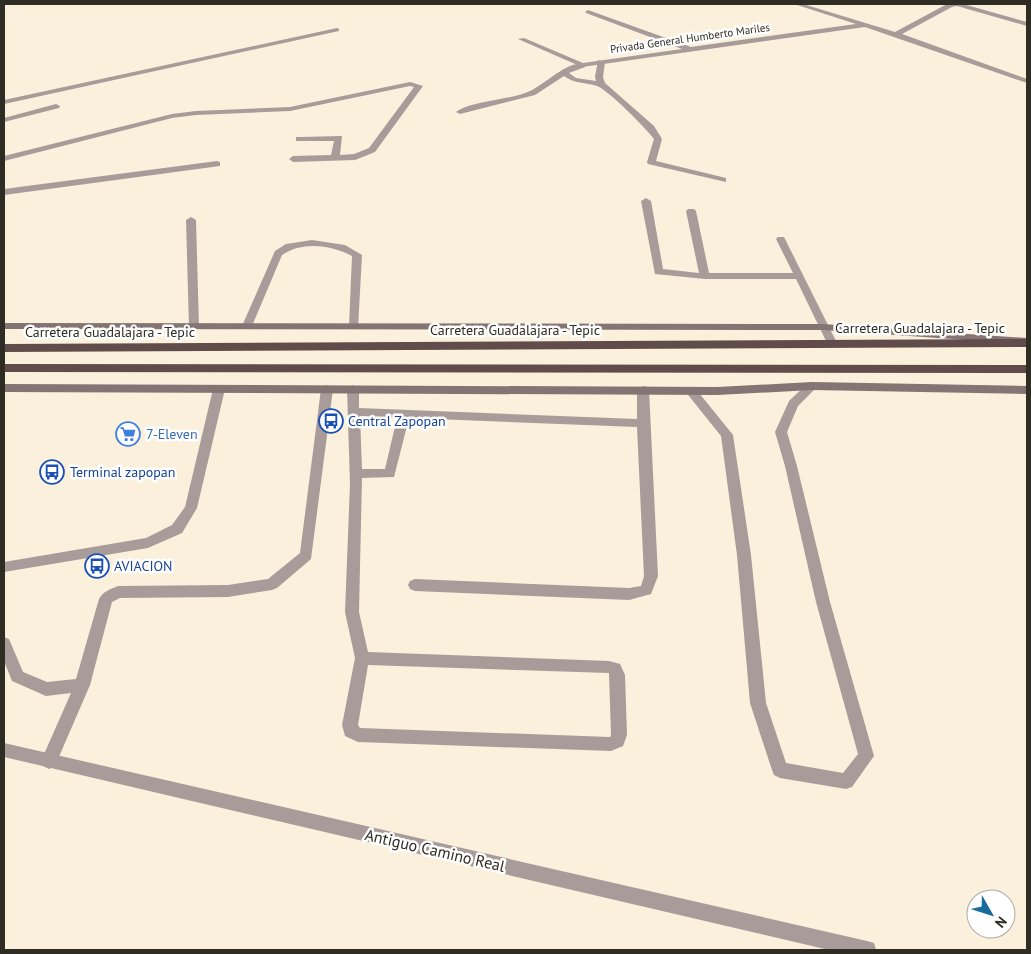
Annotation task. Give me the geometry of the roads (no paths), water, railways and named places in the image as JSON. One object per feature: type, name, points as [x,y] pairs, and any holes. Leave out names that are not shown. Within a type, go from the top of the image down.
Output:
[{"type":"highway","name":"Carretera Guadalajara - Tepic","points":[[4,348],[1027,342]]},
{"type":"highway","points":[[4,368],[1027,369]]},
{"type":"main road","points":[[4,326],[823,327],[1027,342]]},
{"type":"main road","points":[[4,388],[691,390],[812,386],[1027,390]]},
{"type":"street","points":[[797,4],[896,34],[1027,81]]},
{"type":"street","points":[[896,34],[950,5],[957,4],[1027,24]]},
{"type":"street","points":[[588,12],[691,50]]},
{"type":"street","points":[[645,24],[689,42],[716,46]]},
{"type":"street","name":"Privada General Humberto Mariles","points":[[460,112],[532,93],[564,73],[582,65],[865,25]]},
{"type":"street","points":[[4,102],[337,30]]},
{"type":"street","points":[[522,39],[582,65]]},
{"type":"street","points":[[601,62],[599,77],[601,84],[651,128],[658,138],[651,162],[723,180]]},
{"type":"street","points":[[564,73],[574,80],[601,84]]},
{"type":"street","points":[[4,159],[172,116],[196,113],[290,109],[410,84],[419,86],[372,150],[355,157],[293,159]]},
{"type":"street","points":[[4,120],[56,106]]},
{"type":"street","points":[[299,139],[339,138],[335,158]]},
{"type":"street","points":[[4,192],[217,164]]},
{"type":"street","points":[[646,201],[659,272],[705,276],[799,276]]},
{"type":"street","points":[[691,211],[705,276]]},
{"type":"street","points":[[191,220],[194,326]]},
{"type":"street","points":[[781,239],[832,344]]},
{"type":"street","points":[[247,326],[278,254],[289,246],[312,243],[342,247],[358,255],[354,326]]},
{"type":"street","points":[[691,390],[727,435],[744,555],[758,703],[780,770],[846,781],[866,756],[823,602],[791,466],[781,432],[793,404],[812,386]]},
{"type":"street","points":[[4,568],[148,543],[177,529],[191,508],[219,388]]},
{"type":"street","points":[[49,761],[82,685],[106,599],[118,592],[228,591],[272,584],[306,555],[327,389]]},
{"type":"street","points":[[353,389],[355,473],[352,612],[362,658],[350,725],[352,731],[358,735],[610,744],[617,741],[619,735],[618,675],[615,670],[609,667],[362,658]]},
{"type":"street","points":[[415,585],[629,594],[646,590],[651,576],[643,390]]},
{"type":"street","points":[[353,412],[643,423]]},
{"type":"street","points":[[355,473],[390,474],[404,414]]},
{"type":"street","points":[[4,644],[18,676],[46,689],[82,685]]},
{"type":"street","name":"Antiguo Camino Real","points":[[4,750],[867,950]]},
{"type":"place","name":"Central Zapopan","points":[[331,421]]},
{"type":"place","name":"7-Eleven","points":[[128,434]]},
{"type":"place","name":"Terminal zapopan","points":[[52,472]]},
{"type":"place","name":"AVIACION","points":[[97,566]]}]
